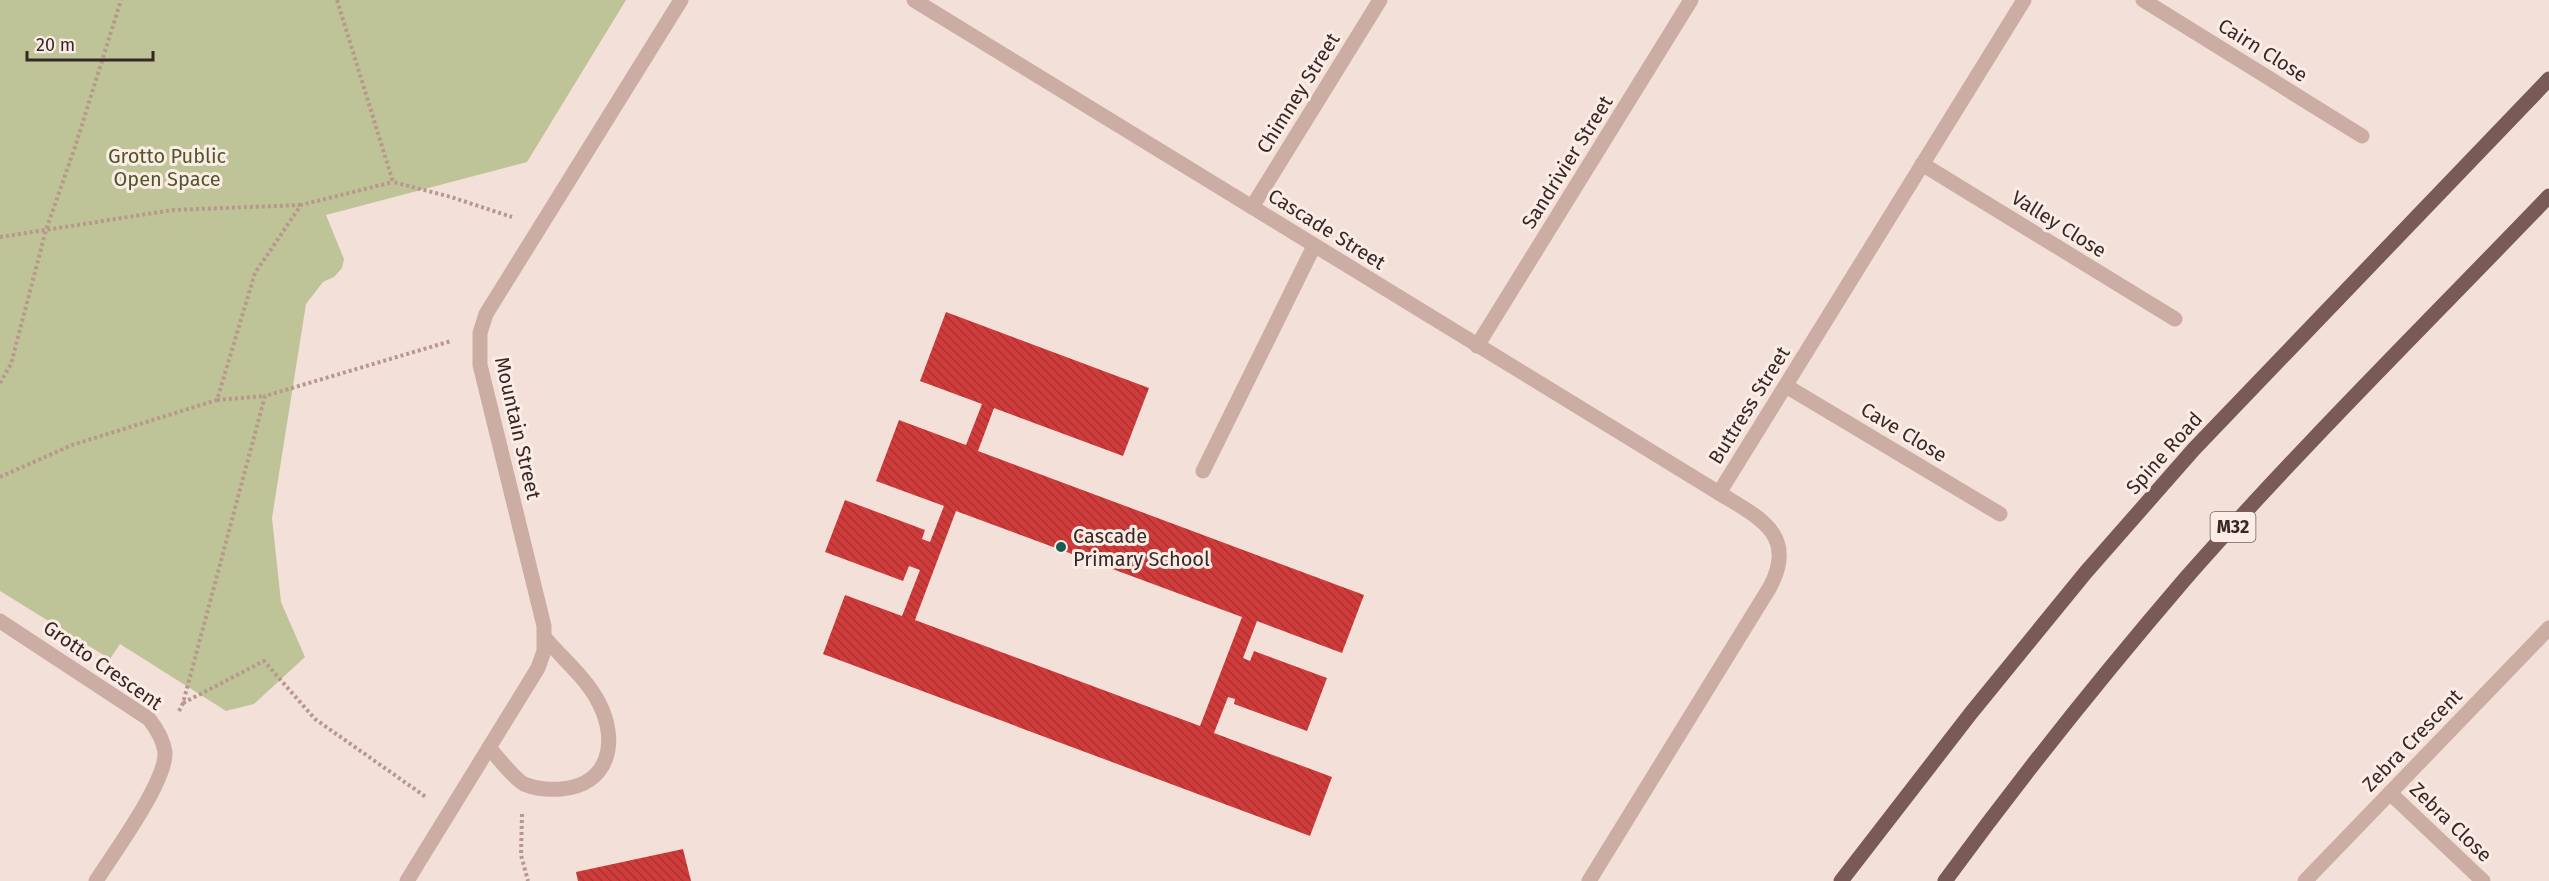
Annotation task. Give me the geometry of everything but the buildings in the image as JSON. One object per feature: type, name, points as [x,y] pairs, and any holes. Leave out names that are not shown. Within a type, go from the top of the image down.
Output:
[{"type":"main road","name":"Spine Road","points":[[1841,881],[1986,695],[2086,572],[2194,449],[2549,79]]},
{"type":"main road","name":"M32","points":[[1945,881],[2064,726],[2186,579],[2287,468],[2549,196]]},
{"type":"street","name":"Mountain Street","points":[[407,881],[538,668],[546,639],[480,365],[480,333],[495,297],[681,0]]},
{"type":"street","name":"Cascade Street","points":[[914,0],[1719,493]]},
{"type":"street","name":"Chimney Street","points":[[1252,207],[1380,0]]},
{"type":"street","name":"Sandrivier Street","points":[[1477,346],[1691,0]]},
{"type":"street","name":"Buttress Street","points":[[1589,881],[1777,573],[1780,558],[1778,542],[1772,530],[1764,521],[1719,493],[2024,0]]},
{"type":"street","name":"Cairn Close","points":[[2143,0],[2362,136]]},
{"type":"street","name":"Valley Close","points":[[1922,164],[2175,319]]},
{"type":"street","points":[[1203,471],[1314,246]]},
{"type":"street","name":"Cave Close","points":[[1786,386],[2000,514]]},
{"type":"street","name":"Grotto Crescent","points":[[0,621],[150,719],[162,741],[165,753],[160,777],[96,881]]},
{"type":"street","name":"Zebra Crescent","points":[[2305,881],[2549,628]]},
{"type":"street","points":[[489,748],[522,783],[546,790],[575,788],[595,777],[604,765],[608,751],[607,727],[600,704],[588,686],[546,639]]},
{"type":"street","name":"Zebra Close","points":[[2390,793],[2483,881]]},
{"type":"path","points":[[0,383],[11,364],[46,230],[75,147],[121,0]]},
{"type":"path","points":[[337,0],[393,182]]},
{"type":"path","points":[[0,237],[173,210],[300,206],[393,182],[451,196],[540,226]]},
{"type":"path","points":[[217,400],[255,273],[300,206]]},
{"type":"path","points":[[0,477],[72,445],[217,400],[265,396],[480,333]]},
{"type":"path","points":[[162,741],[183,704],[265,396]]},
{"type":"path","points":[[183,704],[264,661],[315,719],[449,813]]},
{"type":"path","points":[[522,783],[521,855],[528,881]]},
{"type":"green space","name":"Grotto Public Open Space","points":[[0,0],[626,0],[527,162],[326,215],[344,259],[342,268],[334,277],[323,282],[306,304],[272,518],[281,602],[305,657],[254,704],[226,711],[120,644],[110,659],[0,591]]},
{"type":"place","name":"Cascade Primary School","points":[[1061,547]]}]
